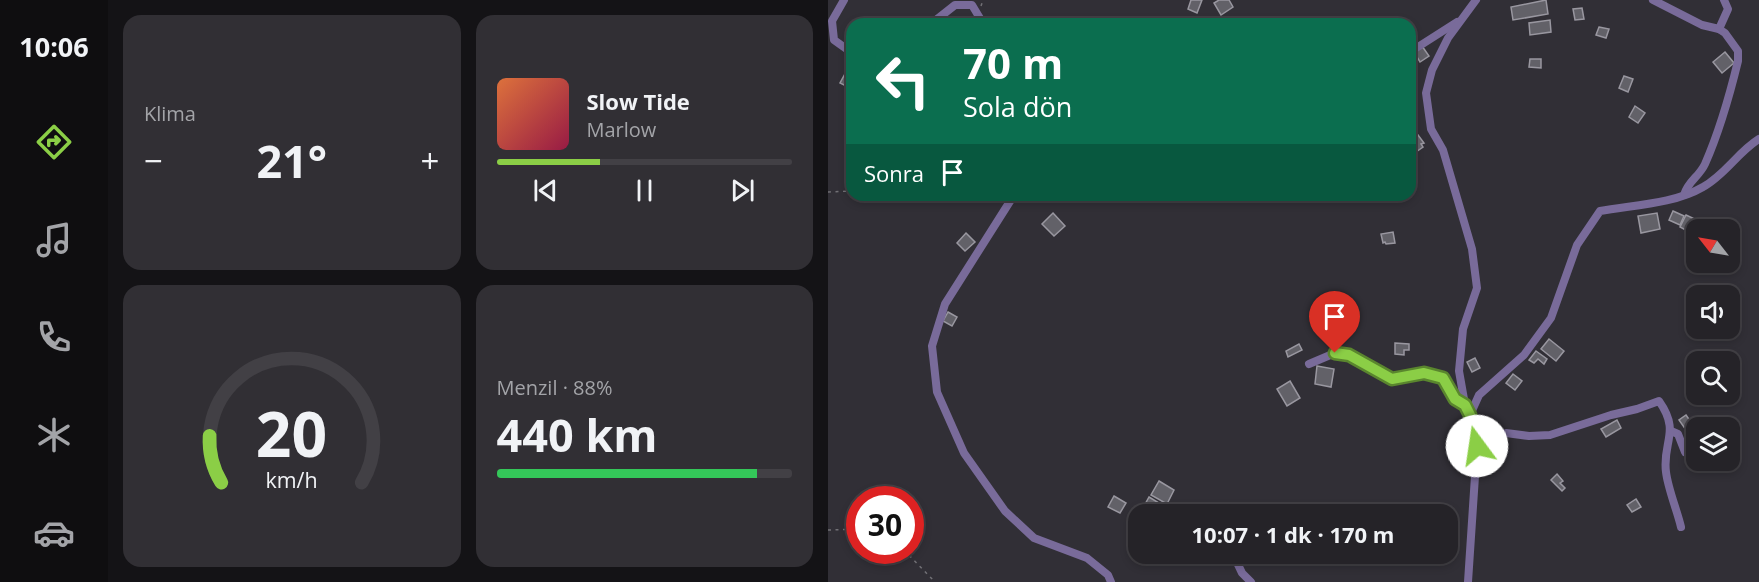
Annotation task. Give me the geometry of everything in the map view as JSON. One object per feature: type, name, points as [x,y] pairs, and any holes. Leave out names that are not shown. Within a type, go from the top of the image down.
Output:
[{"type":"street","points":[[844,0],[832,21],[834,40],[846,49]]},
{"type":"street","points":[[1468,582],[1477,446],[1458,370],[1463,329],[1477,288],[1472,249],[1443,150],[1431,129],[1426,93],[1432,70],[1444,46],[1476,0]]},
{"type":"street","points":[[1653,0],[1702,25],[1719,29],[1725,33],[1738,51],[1738,61],[1720,132],[1702,169],[1686,186],[1684,195]]},
{"type":"street","points":[[1719,29],[1728,9],[1724,0]]},
{"type":"street","points":[[939,18],[955,5],[972,5],[980,18]]},
{"type":"street","points":[[1416,48],[1461,20]]},
{"type":"street","points":[[1470,415],[1479,395],[1524,355],[1551,318],[1577,244],[1600,211],[1684,195],[1703,187],[1731,166],[1751,144],[1759,139]]},
{"type":"street","points":[[1010,201],[945,304],[933,345],[937,392],[964,453],[1005,512],[1034,538],[1087,558],[1108,575],[1112,582]]},
{"type":"street","points":[[1308,364],[1335,353],[1349,355],[1392,379],[1424,373],[1443,378],[1455,399],[1465,405]]},
{"type":"street","points":[[1477,446],[1506,433],[1529,436],[1550,435],[1659,401],[1667,413],[1671,431],[1666,472],[1681,526]]},
{"type":"street","points":[[1671,431],[1678,434],[1685,452]]},
{"type":"street","points":[[1238,564],[1242,573],[1251,582]]},
{"type":"path","points":[[828,192],[846,190]]},
{"type":"path","points":[[828,530],[846,529]]},
{"type":"path","points":[[918,564],[935,582]]},
{"type":"building","points":[[1191,0],[1202,0],[1197,13],[1188,9]]},
{"type":"building","points":[[1219,0],[1229,0],[1233,7],[1221,15],[1214,3]]},
{"type":"building","points":[[1546,0],[1548,14],[1513,20],[1511,7]]},
{"type":"building","points":[[1582,8],[1584,19],[1575,20],[1573,9]]},
{"type":"building","points":[[1550,20],[1551,32],[1530,35],[1529,23]]},
{"type":"building","points":[[1599,27],[1609,29],[1606,38],[1596,35]]},
{"type":"building","points":[[1422,46],[1429,56],[1420,62],[1416,50]]},
{"type":"building","points":[[1725,52],[1734,63],[1722,73],[1713,62]]},
{"type":"building","points":[[1530,59],[1541,59],[1541,68],[1529,67]]},
{"type":"building","points":[[846,72],[846,86],[840,83]]},
{"type":"building","points":[[1624,76],[1633,79],[1628,92],[1619,88]]},
{"type":"building","points":[[1635,106],[1645,113],[1638,123],[1629,117]]},
{"type":"building","points":[[1418,135],[1424,143],[1421,144],[1423,147],[1416,152],[1416,136]]},
{"type":"building","points":[[1673,211],[1684,216],[1680,225],[1669,220]]},
{"type":"building","points":[[1053,213],[1065,226],[1054,236],[1042,224]]},
{"type":"building","points":[[1657,213],[1660,229],[1641,233],[1638,216]]},
{"type":"building","points":[[1686,215],[1695,219],[1686,219],[1686,230],[1680,227]]},
{"type":"building","points":[[1393,232],[1395,243],[1383,243],[1381,234]]},
{"type":"building","points":[[966,233],[975,242],[965,251],[957,243]]},
{"type":"building","points":[[948,312],[957,317],[952,326],[943,321]]},
{"type":"building","points":[[1549,339],[1564,351],[1556,361],[1541,349]]},
{"type":"building","points":[[1395,343],[1409,344],[1409,350],[1404,350],[1404,355],[1395,354]]},
{"type":"building","points":[[1299,344],[1302,350],[1288,357],[1286,351]]},
{"type":"building","points":[[1536,351],[1547,359],[1544,364],[1538,359],[1534,363],[1529,360]]},
{"type":"building","points":[[1475,358],[1480,368],[1472,372],[1467,362]]},
{"type":"building","points":[[1317,366],[1334,369],[1331,387],[1315,384]]},
{"type":"building","points":[[1513,374],[1522,381],[1515,390],[1506,383]]},
{"type":"building","points":[[1290,381],[1300,398],[1287,406],[1277,389]]},
{"type":"building","points":[[1686,415],[1686,430],[1679,420]]},
{"type":"building","points":[[1617,420],[1621,428],[1606,437],[1601,429]]},
{"type":"building","points":[[1557,474],[1563,481],[1560,483],[1565,488],[1562,491],[1551,480]]},
{"type":"building","points":[[1159,481],[1174,490],[1167,504],[1151,495]]},
{"type":"building","points":[[1114,496],[1126,503],[1120,513],[1108,507]]},
{"type":"building","points":[[1149,497],[1159,503],[1158,504],[1145,504]]},
{"type":"building","points":[[1636,499],[1641,507],[1632,512],[1627,505]]},
{"type":"route","points":[[1335,353],[1349,355],[1392,379],[1424,373],[1443,378],[1455,399],[1465,405],[1470,415],[1477,446]]}]
